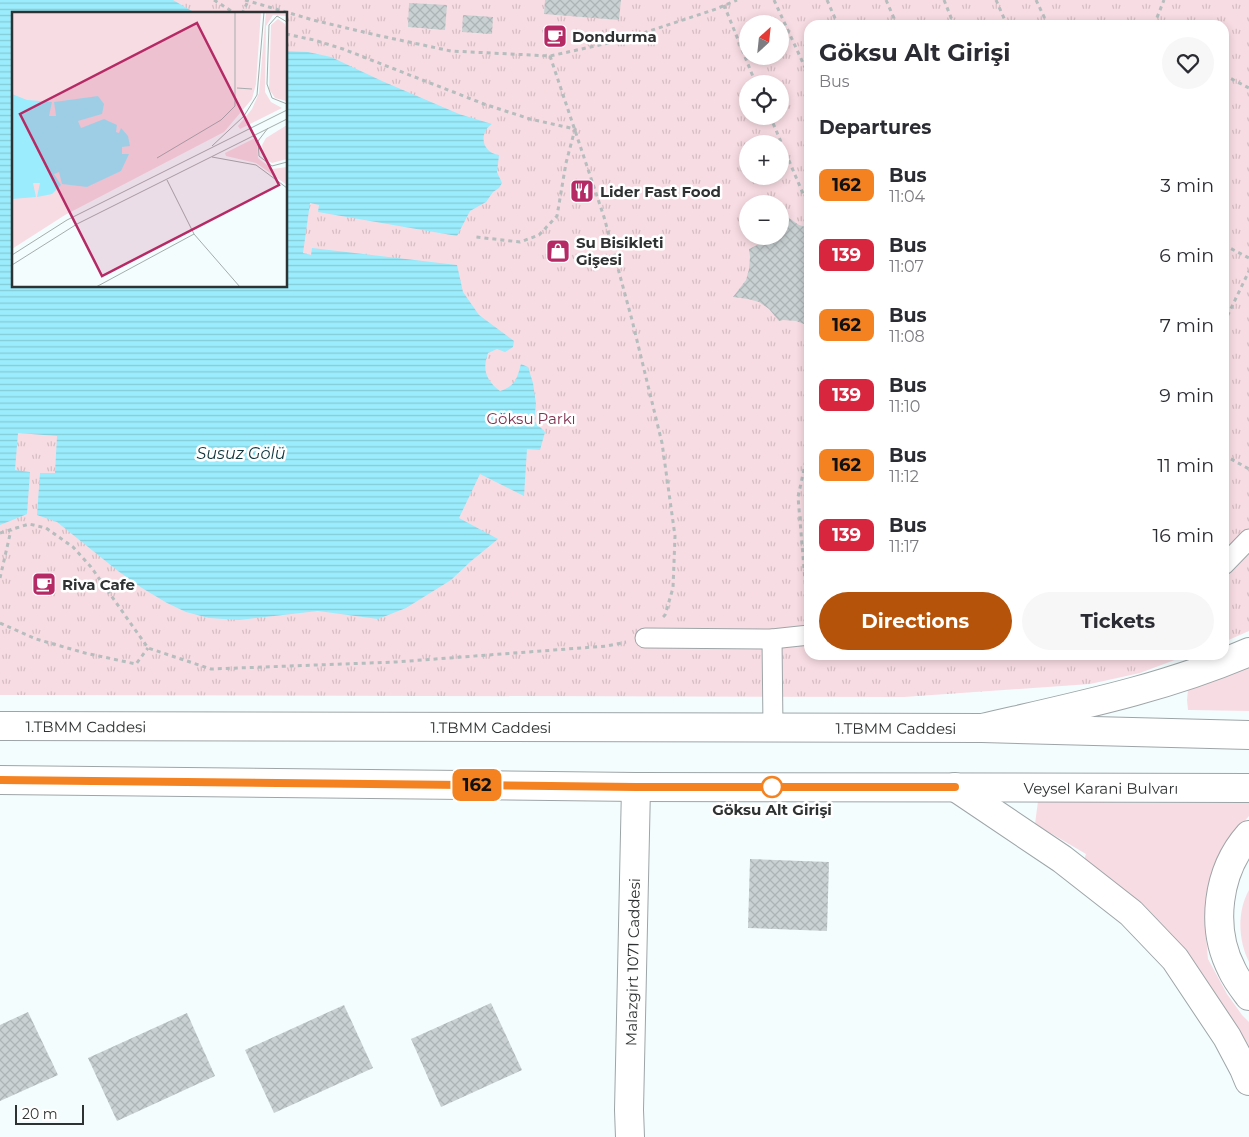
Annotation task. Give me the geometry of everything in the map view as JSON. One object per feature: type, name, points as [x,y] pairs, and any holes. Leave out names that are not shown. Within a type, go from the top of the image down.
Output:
[{"type":"main road","points":[[1229,659],[1249,652]]},
{"type":"main road","points":[[982,728],[1123,695],[1165,683],[1227,660]]},
{"type":"main road","name":"1.TBMM Caddesi","points":[[0,726],[982,728]]},
{"type":"main road","points":[[982,728],[1249,735]]},
{"type":"main road","points":[[0,780],[636,787],[955,787],[1062,859],[1131,913],[1176,960],[1227,1037],[1249,1081]]},
{"type":"main road","name":"Malazgirt 1071 Caddesi","points":[[630,1137],[629,1101],[636,787]]},
{"type":"main road","name":"Veysel Karani Bulvarı","points":[[955,787],[1249,788]]},
{"type":"main road","points":[[1249,835],[1236,852],[1228,868],[1224,881],[1219,916],[1220,938],[1224,953],[1232,971],[1249,996]]},
{"type":"street","points":[[1229,560],[1249,539]]},
{"type":"street","points":[[645,638],[772,639],[804,628]]},
{"type":"street","points":[[772,639],[773,728]]},
{"type":"path","points":[[214,0],[233,12]]},
{"type":"path","points":[[288,13],[367,33],[450,51],[550,56],[622,40],[737,0]]},
{"type":"path","points":[[774,0],[804,65]]},
{"type":"path","points":[[827,0],[836,20]]},
{"type":"path","points":[[886,0],[895,20]]},
{"type":"path","points":[[944,0],[952,20]]},
{"type":"path","points":[[996,0],[1005,20]]},
{"type":"path","points":[[1036,0],[1046,20]]},
{"type":"path","points":[[1156,20],[1164,0]]},
{"type":"path","points":[[247,1],[285,12]]},
{"type":"path","points":[[724,5],[752,75]]},
{"type":"path","points":[[288,34],[343,49],[484,104],[530,119],[575,129]]},
{"type":"path","points":[[0,533],[29,524],[46,528],[73,547],[91,566],[148,648],[211,669],[396,662],[607,646],[645,638],[665,615],[673,588],[675,536],[662,443],[632,320],[604,217],[550,56]]},
{"type":"path","points":[[1229,78],[1249,88]]},
{"type":"path","points":[[774,125],[804,196]]},
{"type":"path","points":[[476,238],[520,242],[540,235],[557,216],[566,163],[575,129]]},
{"type":"path","points":[[1229,248],[1249,258]]},
{"type":"path","points":[[1229,313],[1249,271]]},
{"type":"path","points":[[1229,458],[1249,469]]},
{"type":"path","points":[[804,469],[798,497],[804,575]]},
{"type":"path","points":[[0,578],[12,530]]},
{"type":"path","points":[[0,623],[36,639],[85,653],[136,664],[148,648]]},
{"type":"green space","name":"Göksu Parkı","points":[[0,0],[1249,0],[1249,631],[1229,640],[1229,20],[804,20],[804,660],[1175,660],[1140,673],[1090,684],[904,697],[0,695]]},
{"type":"green space","points":[[1249,666],[1249,711],[1188,710],[1188,689]]},
{"type":"green space","points":[[1038,801],[1249,802],[1249,816],[1221,850],[1212,874],[1206,897],[1205,923],[1208,959],[1227,994],[1249,1022],[1249,1048],[1213,991],[1182,948],[1084,860],[1086,854],[1035,824]]},
{"type":"green space","points":[[1249,890],[1249,962],[1245,953],[1240,926],[1242,907]]},
{"type":"water","name":"Susuz Gölü","points":[[0,0],[173,0],[194,12],[12,12],[12,288],[288,288],[288,51],[308,52],[331,57],[459,114],[492,124],[485,132],[484,142],[489,151],[499,155],[497,172],[502,183],[486,202],[470,211],[457,236],[318,212],[319,205],[310,203],[303,253],[311,255],[312,248],[457,265],[463,292],[479,315],[514,341],[513,347],[505,352],[497,349],[488,353],[485,370],[488,379],[500,391],[513,384],[521,364],[528,367],[533,383],[536,404],[534,421],[545,432],[540,450],[527,449],[524,496],[480,474],[459,518],[498,539],[451,580],[406,608],[378,619],[318,611],[239,620],[209,618],[186,612],[142,588],[57,522],[37,515],[40,473],[55,473],[57,436],[18,433],[15,470],[30,472],[27,514],[0,525]]},
{"type":"building","points":[[545,0],[621,0],[619,20],[544,14]]},
{"type":"building","points":[[409,3],[447,5],[445,30],[408,27]]},
{"type":"building","points":[[463,15],[493,17],[492,34],[462,32]]},
{"type":"building","points":[[789,218],[804,226],[804,324],[796,321],[779,321],[769,309],[759,302],[733,297],[746,280],[749,269],[749,249],[757,245],[789,245]]},
{"type":"building","points":[[750,859],[829,862],[827,931],[748,928]]},
{"type":"building","points":[[491,1003],[522,1070],[441,1107],[411,1039]]},
{"type":"building","points":[[344,1005],[373,1068],[274,1113],[245,1050]]},
{"type":"building","points":[[28,1012],[58,1075],[0,1101],[0,1025]]},
{"type":"building","points":[[187,1013],[215,1076],[117,1121],[88,1058]]},
{"type":"bus line","name":"162","points":[[0,780],[636,787],[955,787]]},
{"type":"place","name":"Dondurma","points":[[555,36]]},
{"type":"place","name":"Lider Fast Food","points":[[582,191]]},
{"type":"place","name":"Su Bisikleti Gişesi","points":[[558,251]]},
{"type":"place","name":"Riva Cafe","points":[[44,584]]},
{"type":"place","name":"Göksu Alt Girişi","points":[[772,787]]}]
